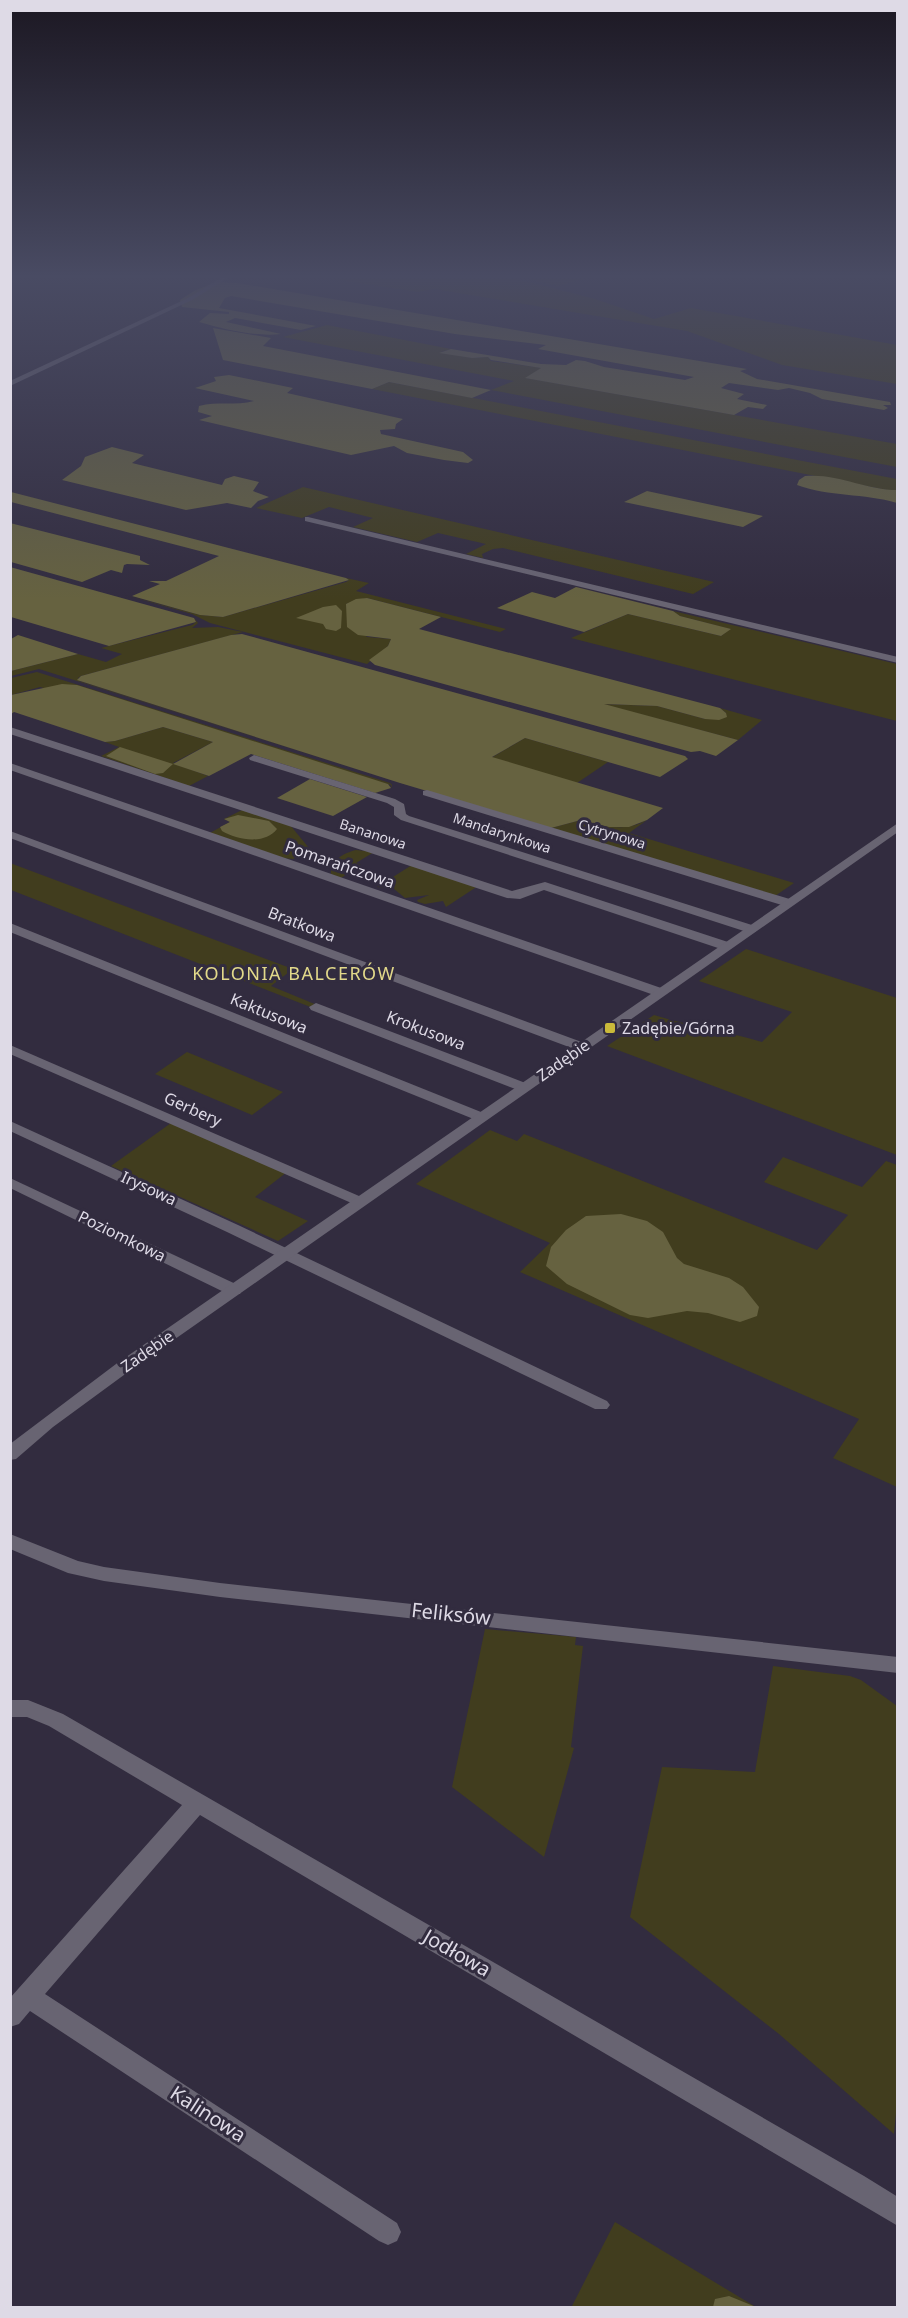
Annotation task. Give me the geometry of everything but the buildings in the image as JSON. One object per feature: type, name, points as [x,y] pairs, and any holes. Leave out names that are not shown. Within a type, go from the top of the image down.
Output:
[{"type":"street","points":[[308,519],[897,660]]},
{"type":"street","name":"Bananowa","points":[[10,730],[511,895],[523,896],[536,887],[545,886],[726,946]]},
{"type":"street","name":"Mandarynkowa","points":[[254,758],[391,801],[400,806],[400,815],[405,818],[751,929]]},
{"type":"street","name":"Pomarańczowa","points":[[10,766],[659,992]]},
{"type":"street","name":"Cytrynowa","points":[[427,793],[789,903]]},
{"type":"street","name":"Zadębie","points":[[10,1454],[98,1385],[897,826]]},
{"type":"street","name":"Bratkowa","points":[[10,834],[582,1047]]},
{"type":"street","name":"Kaktusowa","points":[[10,927],[481,1117]]},
{"type":"street","name":"Krokusowa","points":[[316,1007],[523,1088]]},
{"type":"street","name":"Gerbery","points":[[10,1049],[361,1202]]},
{"type":"street","name":"Irysowa","points":[[10,1125],[287,1252]]},
{"type":"street","name":"Poziomkowa","points":[[10,1182],[234,1290]]},
{"type":"street","points":[[287,1252],[308,1265],[601,1405]]},
{"type":"street","name":"Feliksów","points":[[10,1541],[75,1568],[104,1574],[220,1590],[654,1636],[897,1665]]},
{"type":"street","name":"Jodłowa","points":[[10,1709],[28,1708],[48,1716],[855,2185],[897,2213]]},
{"type":"street","points":[[10,2016],[198,1803]]},
{"type":"street","name":"Kalinowa","points":[[28,1996],[388,2232]]},
{"type":"shaded area","points":[[206,384],[274,384],[293,388],[287,393],[403,419],[396,424],[395,429],[380,430],[381,434],[463,452],[473,460],[468,463],[444,460],[407,453],[394,446],[351,455],[199,420],[212,416],[198,412],[199,406],[254,401],[195,388]]},
{"type":"shaded area","points":[[347,384],[384,384],[372,389]]},
{"type":"shaded area","points":[[384,384],[400,384],[897,479],[897,492],[372,389]]},
{"type":"shaded area","points":[[400,384],[461,384],[491,390],[472,398]]},
{"type":"shaded area","points":[[506,384],[561,384],[897,444],[897,467],[491,390]]},
{"type":"shaded area","points":[[560,384],[727,384],[721,388],[744,394],[737,399],[767,405],[763,409],[748,407],[734,415]]},
{"type":"shaded area","points":[[737,384],[787,384],[890,402],[891,405],[883,405],[888,408],[884,410],[822,399],[810,393],[789,388],[778,390]]},
{"type":"shaded area","points":[[112,447],[144,455],[132,463],[222,485],[225,479],[234,476],[259,482],[253,491],[269,497],[258,501],[251,508],[227,503],[186,510],[62,480],[81,466],[85,457]]},
{"type":"shaded area","points":[[805,476],[829,477],[897,490],[897,503],[809,489],[797,485],[799,480]]},
{"type":"shaded area","points":[[303,487],[714,582],[693,594],[503,548],[482,554],[483,558],[466,554],[486,544],[438,533],[417,542],[353,527],[373,518],[329,507],[302,518],[256,508]]},
{"type":"shaded area","points":[[647,491],[763,516],[743,527],[624,502]]},
{"type":"shaded area","points":[[11,492],[349,580],[223,617],[200,615],[132,596],[160,584],[149,581],[166,581],[219,556],[11,502]]},
{"type":"shaded area","points":[[10,523],[140,556],[140,560],[150,565],[127,564],[124,565],[122,573],[111,570],[82,582],[11,562]]},
{"type":"shaded area","points":[[10,567],[194,618],[196,622],[109,646],[11,617]]},
{"type":"shaded area","points":[[346,578],[369,583],[356,591],[506,629],[500,632],[367,598],[346,604],[348,616],[367,637],[391,639],[388,646],[367,664],[210,623],[192,614],[125,595],[200,615],[223,617],[346,582],[349,580]]},
{"type":"shaded area","points":[[576,587],[673,611],[680,616],[731,629],[721,636],[628,614],[584,632],[497,608],[532,592],[555,598]]},
{"type":"shaded area","points":[[367,598],[441,617],[419,629],[720,708],[727,717],[719,720],[705,719],[657,706],[604,704],[738,740],[716,756],[700,751],[691,752],[375,665],[369,660],[388,646],[391,639],[358,635],[347,627],[346,604],[356,599]]},
{"type":"shaded area","points":[[336,605],[342,611],[341,628],[336,631],[326,629],[323,624],[296,618],[323,607]]},
{"type":"shaded area","points":[[673,611],[897,664],[897,721],[571,638],[628,614],[721,636],[730,629],[680,616]]},
{"type":"shaded area","points":[[194,618],[198,623],[192,628],[218,627],[243,632],[81,676],[78,678],[79,681],[413,787],[39,669],[11,676],[11,671],[78,654],[106,662],[122,654],[101,648],[192,625],[196,622]]},
{"type":"shaded area","points":[[242,634],[685,756],[688,759],[660,777],[525,738],[492,757],[663,808],[647,820],[629,827],[609,827],[581,820],[551,828],[400,783],[77,680],[81,676],[231,635]]},
{"type":"shaded area","points":[[18,635],[78,654],[11,671],[11,639]]},
{"type":"shaded area","points":[[37,672],[392,785],[391,788],[391,785],[40,687],[11,695],[11,678]]},
{"type":"shaded area","points":[[62,684],[77,685],[388,784],[391,788],[375,793],[251,754],[209,776],[173,764],[213,742],[163,727],[105,742],[14,712],[11,714],[11,695]]},
{"type":"shaded area","points":[[601,704],[657,706],[705,719],[726,713],[720,708],[762,720],[738,740]]},
{"type":"shaded area","points":[[163,727],[213,742],[173,763],[208,776],[189,786],[101,756],[119,747],[105,742]]},
{"type":"shaded area","points":[[525,738],[608,762],[577,783],[491,758]]},
{"type":"shaded area","points":[[120,747],[173,764],[163,773],[155,774],[106,756]]},
{"type":"shaded area","points":[[310,779],[367,797],[333,816],[277,798]]},
{"type":"shaded area","points":[[244,809],[290,825],[309,848],[308,852],[293,859],[283,858],[208,834],[230,822],[224,819]]},
{"type":"shaded area","points":[[238,815],[269,821],[277,829],[272,834],[258,839],[243,839],[222,831],[220,827],[230,822],[224,819]]},
{"type":"shaded area","points":[[581,820],[621,827],[647,820],[629,833],[794,883],[775,896],[551,828]]},
{"type":"shaded area","points":[[356,850],[374,852],[356,863],[361,865],[341,878],[331,874],[335,861]]},
{"type":"shaded area","points":[[10,863],[293,969],[271,986],[317,1005],[313,1008],[11,890]]},
{"type":"shaded area","points":[[412,865],[478,886],[446,907],[443,901],[425,904],[418,902],[417,900],[429,895],[405,898],[393,888],[377,887]]},
{"type":"shaded area","points":[[746,949],[897,998],[897,1155],[607,1046],[654,1015],[762,1042],[792,1012],[699,981]]},
{"type":"shaded area","points":[[187,1052],[283,1092],[252,1115],[155,1074]]},
{"type":"shaded area","points":[[171,1123],[287,1172],[255,1197],[308,1221],[278,1241],[111,1166]]},
{"type":"shaded area","points":[[490,1130],[517,1141],[524,1134],[817,1250],[848,1215],[764,1182],[783,1157],[862,1187],[886,1161],[897,1165],[897,1487],[833,1458],[859,1419],[520,1272],[550,1243],[416,1184]]},
{"type":"shaded area","points":[[621,1214],[647,1221],[663,1232],[677,1258],[684,1264],[729,1278],[743,1287],[759,1307],[757,1316],[740,1322],[708,1313],[687,1311],[648,1318],[630,1315],[567,1284],[546,1266],[551,1247],[566,1230],[586,1216]]},
{"type":"shaded area","points":[[485,1629],[576,1637],[575,1645],[583,1646],[571,1747],[574,1748],[544,1857],[452,1787]]},
{"type":"shaded area","points":[[773,1666],[850,1676],[861,1680],[897,1706],[898,2092],[894,2134],[779,2034],[630,1917],[662,1767],[755,1772]]},
{"type":"shaded area","points":[[615,2222],[741,2298],[756,2307],[571,2308]]},
{"type":"shaded area","points":[[729,2296],[756,2307],[713,2307],[715,2299]]},
{"type":"place","name":"Zadębie/Górna","points":[[610,1028]]},
{"type":"district","name":"KOLONIA BALCERÓW","points":[[294,974]]}]
